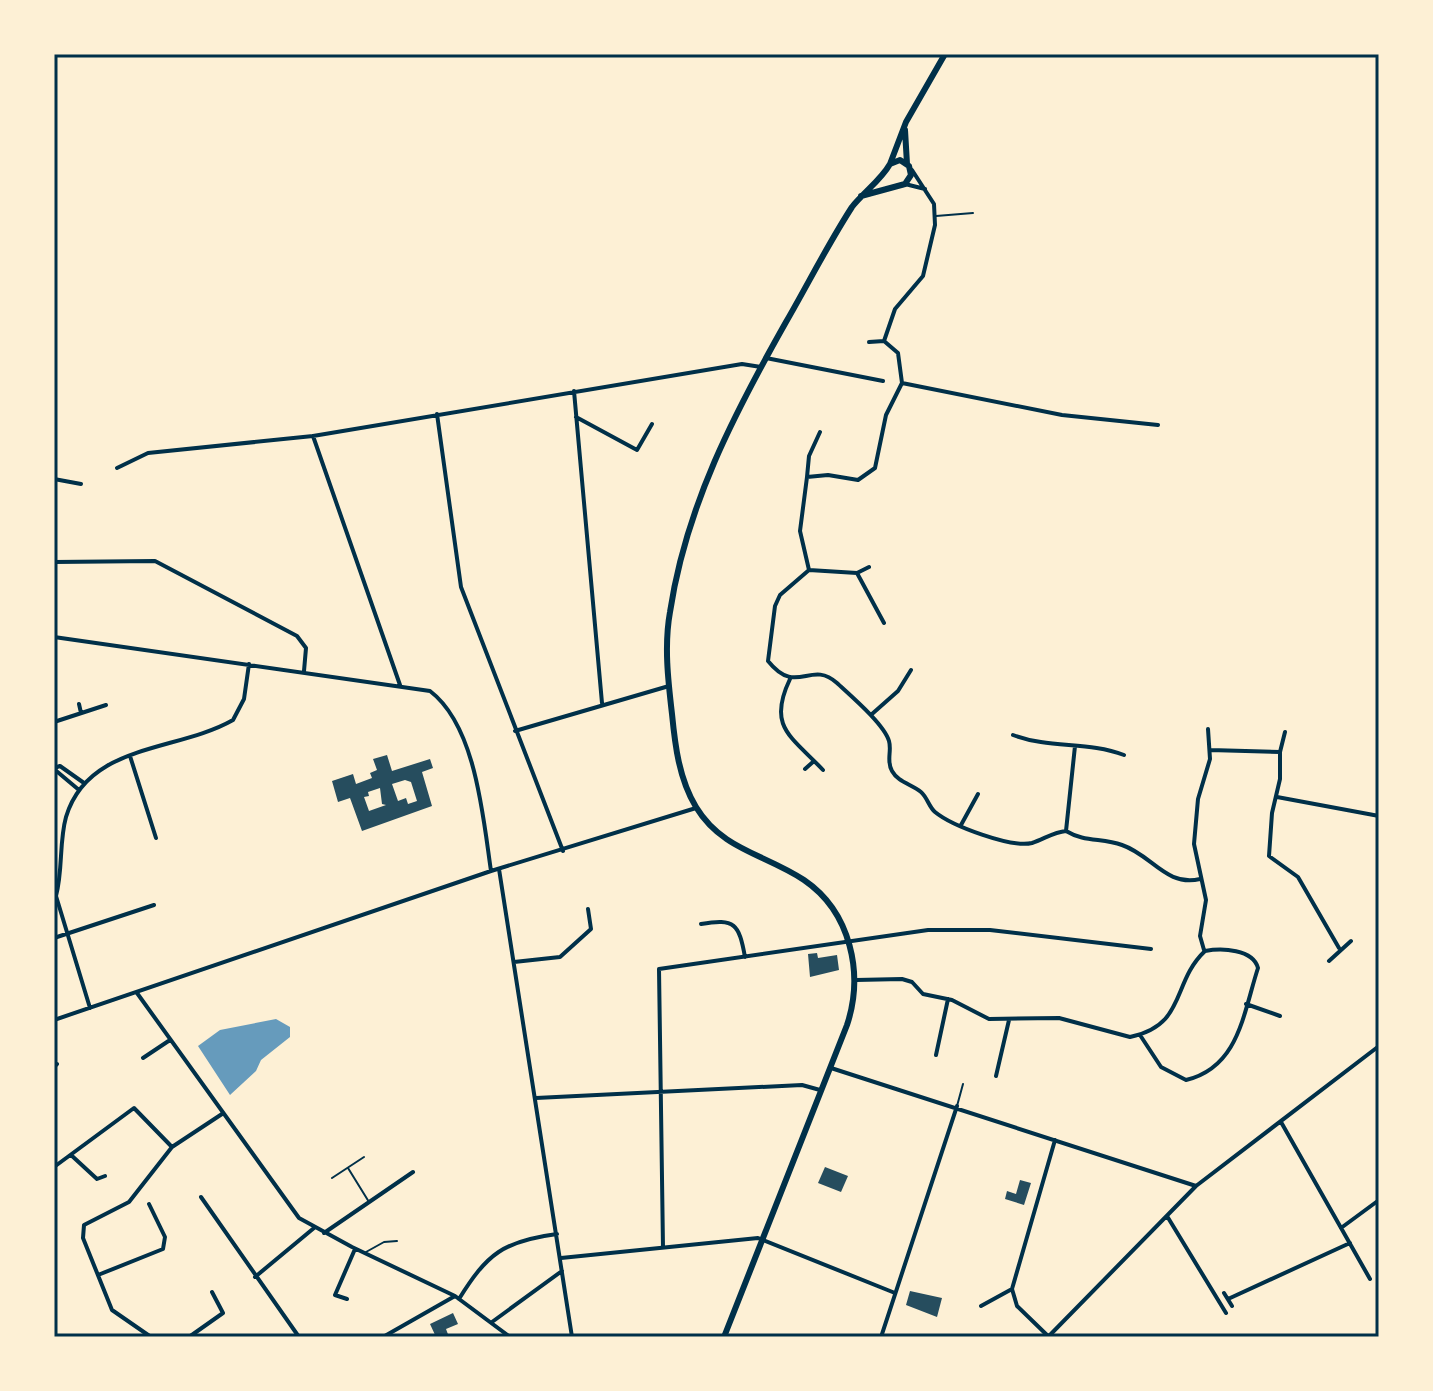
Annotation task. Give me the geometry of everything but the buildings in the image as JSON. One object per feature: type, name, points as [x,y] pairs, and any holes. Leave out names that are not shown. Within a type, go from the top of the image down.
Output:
[{"type":"main road","points":[[724,1337],[831,1068],[853,1006],[856,980],[848,942],[831,909],[815,889],[796,876],[735,848],[696,808],[677,754],[669,686],[670,612],[693,519],[722,439],[861,196],[886,173],[906,122],[945,54]]},
{"type":"main road","points":[[861,196],[905,184],[911,175],[906,122]]},
{"type":"main road","points":[[890,164],[896,160],[908,166]]},
{"type":"main road","points":[[886,173],[895,185]]},
{"type":"street","points":[[884,341],[895,309],[923,276],[936,216],[927,190],[908,166]]},
{"type":"street","points":[[905,184],[927,190]]},
{"type":"street","points":[[807,477],[828,475],[858,480],[866,477],[878,461],[886,415],[902,383],[898,353],[884,341],[869,342]]},
{"type":"street","points":[[766,358],[883,381]]},
{"type":"street","points":[[117,468],[148,453],[313,436],[742,364],[761,367]]},
{"type":"street","points":[[902,383],[1062,415],[1158,425]]},
{"type":"street","points":[[574,391],[602,703]]},
{"type":"street","points":[[437,413],[461,587],[563,851]]},
{"type":"street","points":[[576,417],[637,450],[652,424]]},
{"type":"street","points":[[809,570],[800,531],[809,456],[820,432]]},
{"type":"street","points":[[313,436],[400,685]]},
{"type":"street","points":[[54,479],[81,484]]},
{"type":"street","points":[[54,562],[155,561],[297,636],[306,648],[304,671]]},
{"type":"street","points":[[869,567],[857,573],[809,570],[780,595],[775,606],[768,661],[779,674],[790,679],[824,675],[835,681],[859,707],[872,714],[888,737],[889,763],[893,773],[923,794],[934,812],[1003,843],[1030,843],[1066,831]]},
{"type":"street","points":[[857,573],[884,623]]},
{"type":"street","points":[[54,637],[430,691],[452,715],[480,795],[491,871]]},
{"type":"street","points":[[90,1008],[55,895],[63,830],[79,790],[108,763],[233,720],[244,699],[249,663]]},
{"type":"street","points":[[872,714],[898,691],[911,670]]},
{"type":"street","points":[[790,679],[778,714],[782,724],[823,770]]},
{"type":"street","points":[[515,731],[602,703],[669,686]]},
{"type":"street","points":[[79,704],[81,713]]},
{"type":"street","points":[[54,722],[106,705]]},
{"type":"street","points":[[1205,951],[1200,936],[1206,900],[1194,844],[1198,799],[1210,750],[1208,729]]},
{"type":"street","points":[[1285,732],[1280,752],[1277,797],[1272,813],[1269,856],[1298,877],[1339,948]]},
{"type":"street","points":[[1013,735],[1037,744],[1106,748],[1124,755]]},
{"type":"street","points":[[1066,831],[1075,746]]},
{"type":"street","points":[[1210,750],[1280,752]]},
{"type":"street","points":[[130,756],[156,838]]},
{"type":"street","points":[[805,769],[814,761]]},
{"type":"street","points":[[79,790],[62,779],[54,768],[60,766],[84,783]]},
{"type":"street","points":[[961,825],[978,794]]},
{"type":"street","points":[[1277,797],[1379,816]]},
{"type":"street","points":[[54,1020],[491,871],[696,808]]},
{"type":"street","points":[[1066,831],[1079,839],[1125,845],[1171,878],[1184,883],[1200,879]]},
{"type":"street","points":[[499,869],[572,1337]]},
{"type":"street","points":[[54,938],[154,905]]},
{"type":"street","points":[[514,962],[560,957],[591,929],[588,909]]},
{"type":"street","points":[[701,924],[725,921],[734,926],[742,938],[745,957]]},
{"type":"street","points":[[663,1247],[659,969],[928,930],[990,930],[1151,949]]},
{"type":"street","points":[[1329,961],[1339,948],[1351,941]]},
{"type":"street","points":[[1140,1035],[1161,1067],[1186,1080],[1217,1068],[1231,1050],[1258,968],[1252,956],[1205,951]]},
{"type":"street","points":[[856,980],[902,979],[912,982],[923,994],[948,999],[989,1019],[1041,1016],[1130,1037],[1140,1035],[1166,1019],[1177,1006],[1186,975],[1205,951]]},
{"type":"street","points":[[137,993],[289,1207],[314,1228],[457,1297],[510,1337]]},
{"type":"street","points":[[936,1055],[948,999]]},
{"type":"street","points":[[1246,1004],[1280,1016]]},
{"type":"street","points":[[996,1076],[1009,1019]]},
{"type":"street","points":[[143,1058],[170,1040]]},
{"type":"street","points":[[1055,1140],[1012,1289],[1017,1306],[1048,1337],[1196,1186],[1379,1046]]},
{"type":"street","points":[[831,1068],[957,1106],[1196,1186]]},
{"type":"street","points":[[536,1098],[802,1085],[821,1091]]},
{"type":"street","points":[[881,1337],[957,1106]]},
{"type":"street","points":[[54,1167],[134,1108],[172,1147]]},
{"type":"street","points":[[151,1337],[112,1310],[83,1238],[84,1225],[129,1202],[172,1147],[222,1114]]},
{"type":"street","points":[[1281,1122],[1370,1279]]},
{"type":"street","points":[[71,1155],[97,1179],[105,1176]]},
{"type":"street","points":[[324,1233],[413,1172]]},
{"type":"street","points":[[201,1197],[299,1337]]},
{"type":"street","points":[[1341,1228],[1379,1200]]},
{"type":"street","points":[[98,1275],[163,1249],[165,1237],[149,1204]]},
{"type":"street","points":[[1167,1215],[1226,1313]]},
{"type":"street","points":[[255,1277],[314,1228]]},
{"type":"street","points":[[383,1337],[457,1297],[475,1272],[497,1252],[522,1239],[557,1234]]},
{"type":"street","points":[[560,1258],[764,1240],[895,1293]]},
{"type":"street","points":[[1228,1299],[1350,1243]]},
{"type":"street","points":[[347,1299],[335,1295],[355,1249]]},
{"type":"street","points":[[492,1322],[562,1271]]},
{"type":"street","points":[[981,1306],[1012,1289]]},
{"type":"street","points":[[189,1337],[223,1313],[212,1292]]},
{"type":"street","points":[[1224,1293],[1232,1306]]},
{"type":"lane","points":[[936,216],[973,213]]},
{"type":"lane","points":[[957,1106],[963,1084]]},
{"type":"lane","points":[[332,1178],[364,1157]]},
{"type":"lane","points":[[348,1168],[370,1203]]},
{"type":"lane","points":[[365,1253],[384,1242],[397,1241]]},
{"type":"water","points":[[276,1019],[290,1027],[290,1037],[261,1060],[256,1071],[230,1095],[198,1046],[220,1030]]}]
